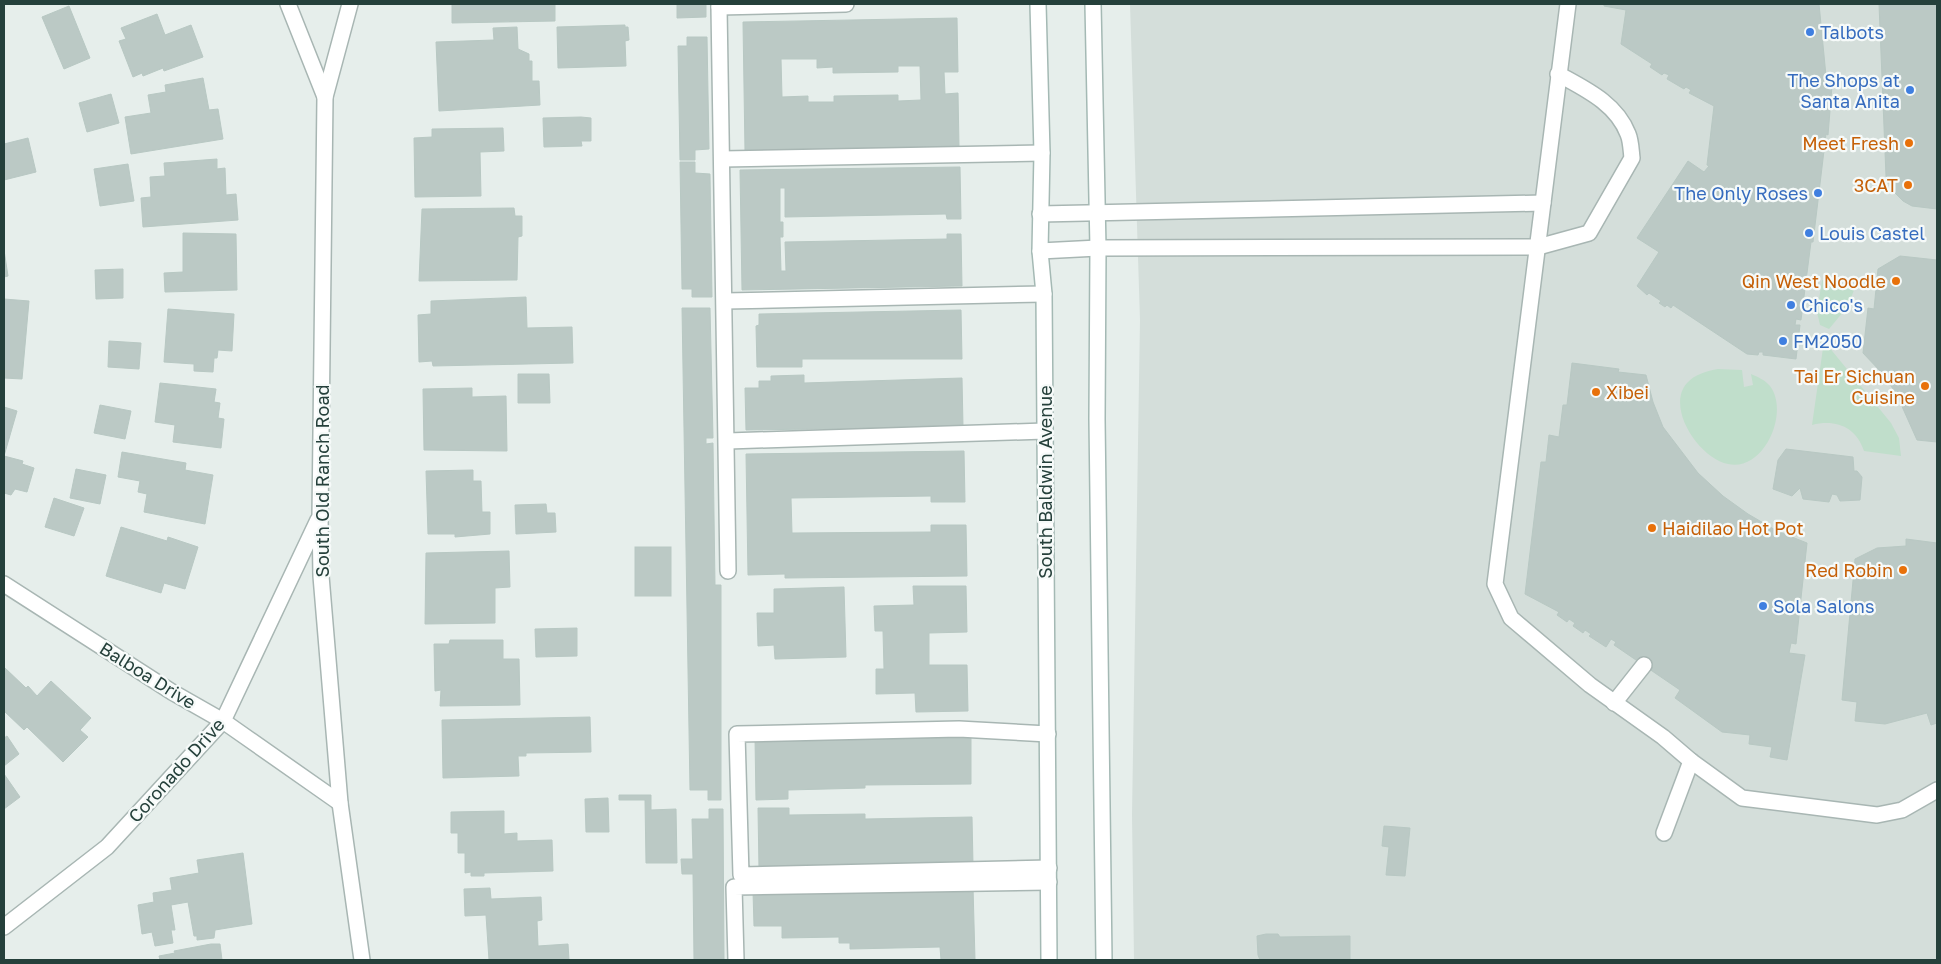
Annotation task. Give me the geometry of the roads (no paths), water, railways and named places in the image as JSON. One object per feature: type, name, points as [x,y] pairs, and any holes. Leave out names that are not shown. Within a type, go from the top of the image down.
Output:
[{"type":"street","points":[[288,4],[325,97]]},
{"type":"street","name":"South Old Ranch Road","points":[[350,4],[325,97],[320,516],[321,576],[340,803],[362,960]]},
{"type":"street","points":[[728,571],[728,441],[719,5],[846,4]]},
{"type":"street","name":"South Baldwin Avenue","points":[[1038,4],[1042,153],[1040,251],[1044,294],[1050,960]]},
{"type":"street","points":[[1093,4],[1098,248],[1096,419],[1104,960]]},
{"type":"street","points":[[1568,4],[1496,584],[1511,618],[1614,704],[1663,737],[1691,761],[1742,798],[1877,815],[1902,810],[1937,790]]},
{"type":"street","points":[[1040,251],[1098,248],[1538,246],[1589,233],[1632,158],[1628,134],[1615,113],[1600,97],[1558,74]]},
{"type":"street","points":[[722,159],[1042,153]]},
{"type":"street","points":[[1040,214],[1543,203]]},
{"type":"street","points":[[725,301],[1044,294]]},
{"type":"street","points":[[728,441],[1045,431]]},
{"type":"street","name":"Coronado Drive","points":[[4,927],[107,847],[223,721],[320,516]]},
{"type":"street","name":"Balboa Drive","points":[[4,584],[172,692],[223,721],[340,803]]},
{"type":"street","points":[[1614,704],[1644,665]]},
{"type":"street","points":[[1048,734],[959,728],[737,734],[742,875],[1049,875]]},
{"type":"street","points":[[1664,834],[1691,761]]},
{"type":"street","points":[[736,960],[734,887],[1049,875]]},
{"type":"place","name":"Talbots","points":[[1810,32]]},
{"type":"place","name":"The Shops at Santa Anita","points":[[1910,90]]},
{"type":"place","name":"Meet Fresh","points":[[1909,143]]},
{"type":"place","name":"3CAT","points":[[1908,185]]},
{"type":"place","name":"The Only Roses","points":[[1818,193]]},
{"type":"place","name":"Louis Castel","points":[[1809,233]]},
{"type":"place","name":"Qin West Noodle","points":[[1896,281]]},
{"type":"place","name":"Chico's","points":[[1791,305]]},
{"type":"place","name":"FM2050","points":[[1783,341]]},
{"type":"place","name":"Tai Er Sichuan Cuisine","points":[[1925,386]]},
{"type":"place","name":"Xibei","points":[[1596,392]]},
{"type":"place","name":"Haidilao Hot Pot","points":[[1652,528]]},
{"type":"place","name":"Red Robin","points":[[1903,570]]},
{"type":"place","name":"Sola Salons","points":[[1763,606]]}]
